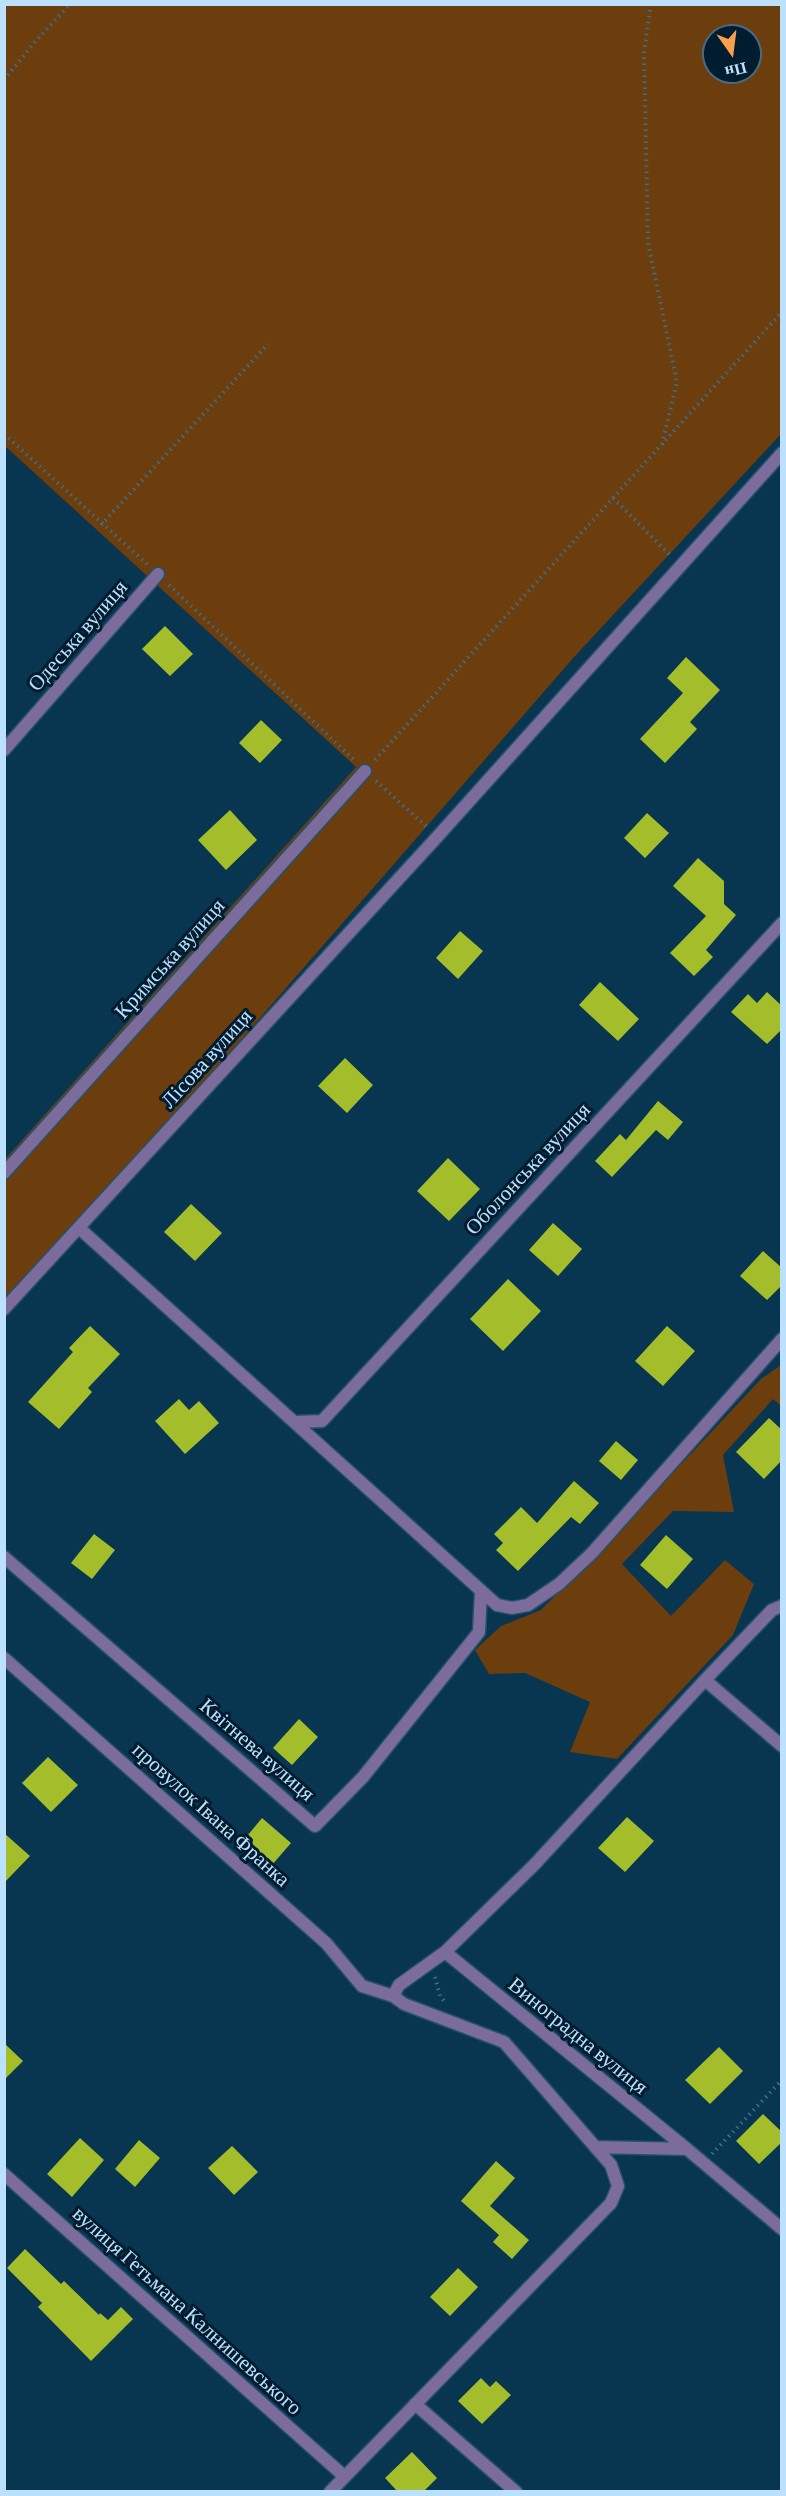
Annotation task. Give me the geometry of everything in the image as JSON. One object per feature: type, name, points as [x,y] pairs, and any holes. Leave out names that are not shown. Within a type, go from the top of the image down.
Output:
[{"type":"street","name":"Лісова вулиця","points":[[4,1309],[438,836],[782,453]]},
{"type":"street","name":"Одеська вулиця","points":[[4,750],[158,574]]},
{"type":"street","name":"Кримська вулиця","points":[[4,1173],[365,771]]},
{"type":"street","name":"Оболонська вулиця","points":[[295,1422],[322,1421],[782,923]]},
{"type":"street","points":[[79,1228],[481,1591],[497,1605],[512,1608],[528,1605],[559,1584],[592,1553],[782,1339]]},
{"type":"street","name":"Квітнева вулиця","points":[[4,1557],[315,1826],[363,1777],[479,1632],[481,1591]]},
{"type":"street","points":[[393,1996],[399,1985],[445,1952],[534,1865],[772,1610],[782,1606]]},
{"type":"street","name":"провулок Івана Франка","points":[[4,1658],[326,1943],[362,1986],[393,1996],[404,2004],[504,2042],[611,2165],[618,2186],[611,2203],[415,2404]]},
{"type":"street","points":[[705,1680],[782,1746]]},
{"type":"street","name":"Виноградна вулиця","points":[[445,1952],[782,2229]]},
{"type":"street","points":[[596,2146],[687,2149]]},
{"type":"street","name":"вулиця Гетьмана Калнишевського","points":[[4,2174],[344,2476]]},
{"type":"street","points":[[330,2492],[415,2404],[516,2492]]},
{"type":"path","points":[[4,80],[70,4]]},
{"type":"path","points":[[651,4],[644,53],[648,243],[677,382],[662,444]]},
{"type":"path","points":[[365,771],[782,312]]},
{"type":"path","points":[[101,525],[268,344]]},
{"type":"path","points":[[4,434],[101,525],[158,574],[365,771],[438,836]]},
{"type":"path","points":[[613,498],[680,565]]},
{"type":"path","points":[[434,1960],[434,1976],[440,1996],[447,2005]]},
{"type":"path","points":[[704,2163],[782,2080]]},
{"type":"shaded area","points":[[5,5],[781,5],[781,434],[575,656],[5,1311],[5,1159],[356,767],[5,446]]},
{"type":"shaded area","points":[[781,1365],[781,1406],[773,1399],[723,1455],[734,1512],[673,1511],[622,1564],[671,1616],[725,1560],[754,1584],[733,1635],[617,1759],[570,1752],[590,1702],[525,1673],[489,1674],[475,1650],[501,1626],[541,1610],[761,1379]]},
{"type":"building","points":[[165,626],[193,654],[170,676],[142,649]]},
{"type":"building","points":[[686,657],[720,690],[690,722],[697,729],[665,763],[640,739],[683,693],[667,678]]},
{"type":"building","points":[[261,720],[282,740],[260,763],[239,743]]},
{"type":"building","points":[[230,810],[257,840],[226,870],[198,840]]},
{"type":"building","points":[[647,813],[669,833],[645,858],[624,838]]},
{"type":"building","points":[[698,858],[724,881],[724,904],[736,915],[706,950],[713,957],[694,976],[670,953],[706,916],[673,886]]},
{"type":"building","points":[[460,931],[483,951],[458,979],[436,958]]},
{"type":"building","points":[[600,982],[639,1019],[618,1041],[579,1005]]},
{"type":"building","points":[[767,992],[782,1006],[782,1029],[767,1044],[731,1012],[748,994],[757,1003]]},
{"type":"building","points":[[345,1058],[373,1085],[347,1113],[318,1086]]},
{"type":"building","points":[[658,1101],[683,1122],[668,1140],[656,1130],[612,1177],[595,1161],[620,1134],[626,1140]]},
{"type":"building","points":[[448,1158],[480,1189],[449,1221],[417,1191]]},
{"type":"building","points":[[191,1204],[222,1233],[195,1261],[164,1232]]},
{"type":"building","points":[[553,1223],[582,1249],[558,1276],[529,1250]]},
{"type":"building","points":[[763,1251],[782,1268],[782,1285],[767,1300],[740,1276]]},
{"type":"building","points":[[508,1279],[541,1311],[503,1351],[470,1319]]},
{"type":"building","points":[[90,1326],[120,1354],[88,1388],[92,1392],[59,1429],[28,1402],[73,1352],[69,1348]]},
{"type":"building","points":[[667,1326],[695,1351],[663,1386],[635,1361]]},
{"type":"building","points":[[179,1399],[189,1410],[199,1401],[219,1423],[185,1454],[155,1421]]},
{"type":"building","points":[[769,1418],[782,1430],[782,1460],[764,1479],[736,1452]]},
{"type":"building","points":[[616,1441],[638,1460],[621,1480],[599,1461]]},
{"type":"building","points":[[574,1481],[599,1503],[580,1524],[571,1517],[518,1571],[496,1550],[503,1543],[494,1534],[521,1507],[537,1523]]},
{"type":"building","points":[[94,1534],[115,1550],[92,1579],[71,1563]]},
{"type":"building","points":[[666,1535],[693,1559],[667,1589],[640,1565]]},
{"type":"building","points":[[299,1719],[318,1737],[292,1765],[273,1748]]},
{"type":"building","points":[[48,1757],[78,1785],[51,1812],[22,1783]]},
{"type":"building","points":[[627,1817],[654,1841],[625,1872],[598,1848]]},
{"type":"building","points":[[262,1818],[291,1843],[272,1865],[243,1841]]},
{"type":"building","points":[[4,1833],[30,1856],[4,1883]]},
{"type":"building","points":[[4,2043],[23,2061],[4,2080]]},
{"type":"building","points":[[719,2047],[743,2071],[710,2104],[685,2080]]},
{"type":"building","points":[[763,2114],[782,2132],[782,2142],[759,2164],[736,2141]]},
{"type":"building","points":[[80,2138],[104,2160],[72,2197],[47,2174]]},
{"type":"building","points":[[139,2140],[160,2158],[135,2187],[115,2169]]},
{"type":"building","points":[[232,2146],[258,2172],[234,2195],[208,2168]]},
{"type":"building","points":[[496,2161],[515,2178],[490,2206],[529,2240],[512,2259],[493,2242],[499,2235],[461,2201]]},
{"type":"building","points":[[25,2249],[61,2284],[64,2281],[99,2315],[100,2313],[108,2320],[121,2307],[133,2319],[91,2361],[38,2307],[42,2303],[7,2268]]},
{"type":"building","points":[[458,2268],[478,2287],[450,2316],[430,2297]]},
{"type":"building","points":[[481,2378],[490,2387],[496,2381],[511,2395],[482,2424],[458,2401]]},
{"type":"building","points":[[412,2452],[437,2478],[423,2492],[398,2492],[385,2478]]}]
